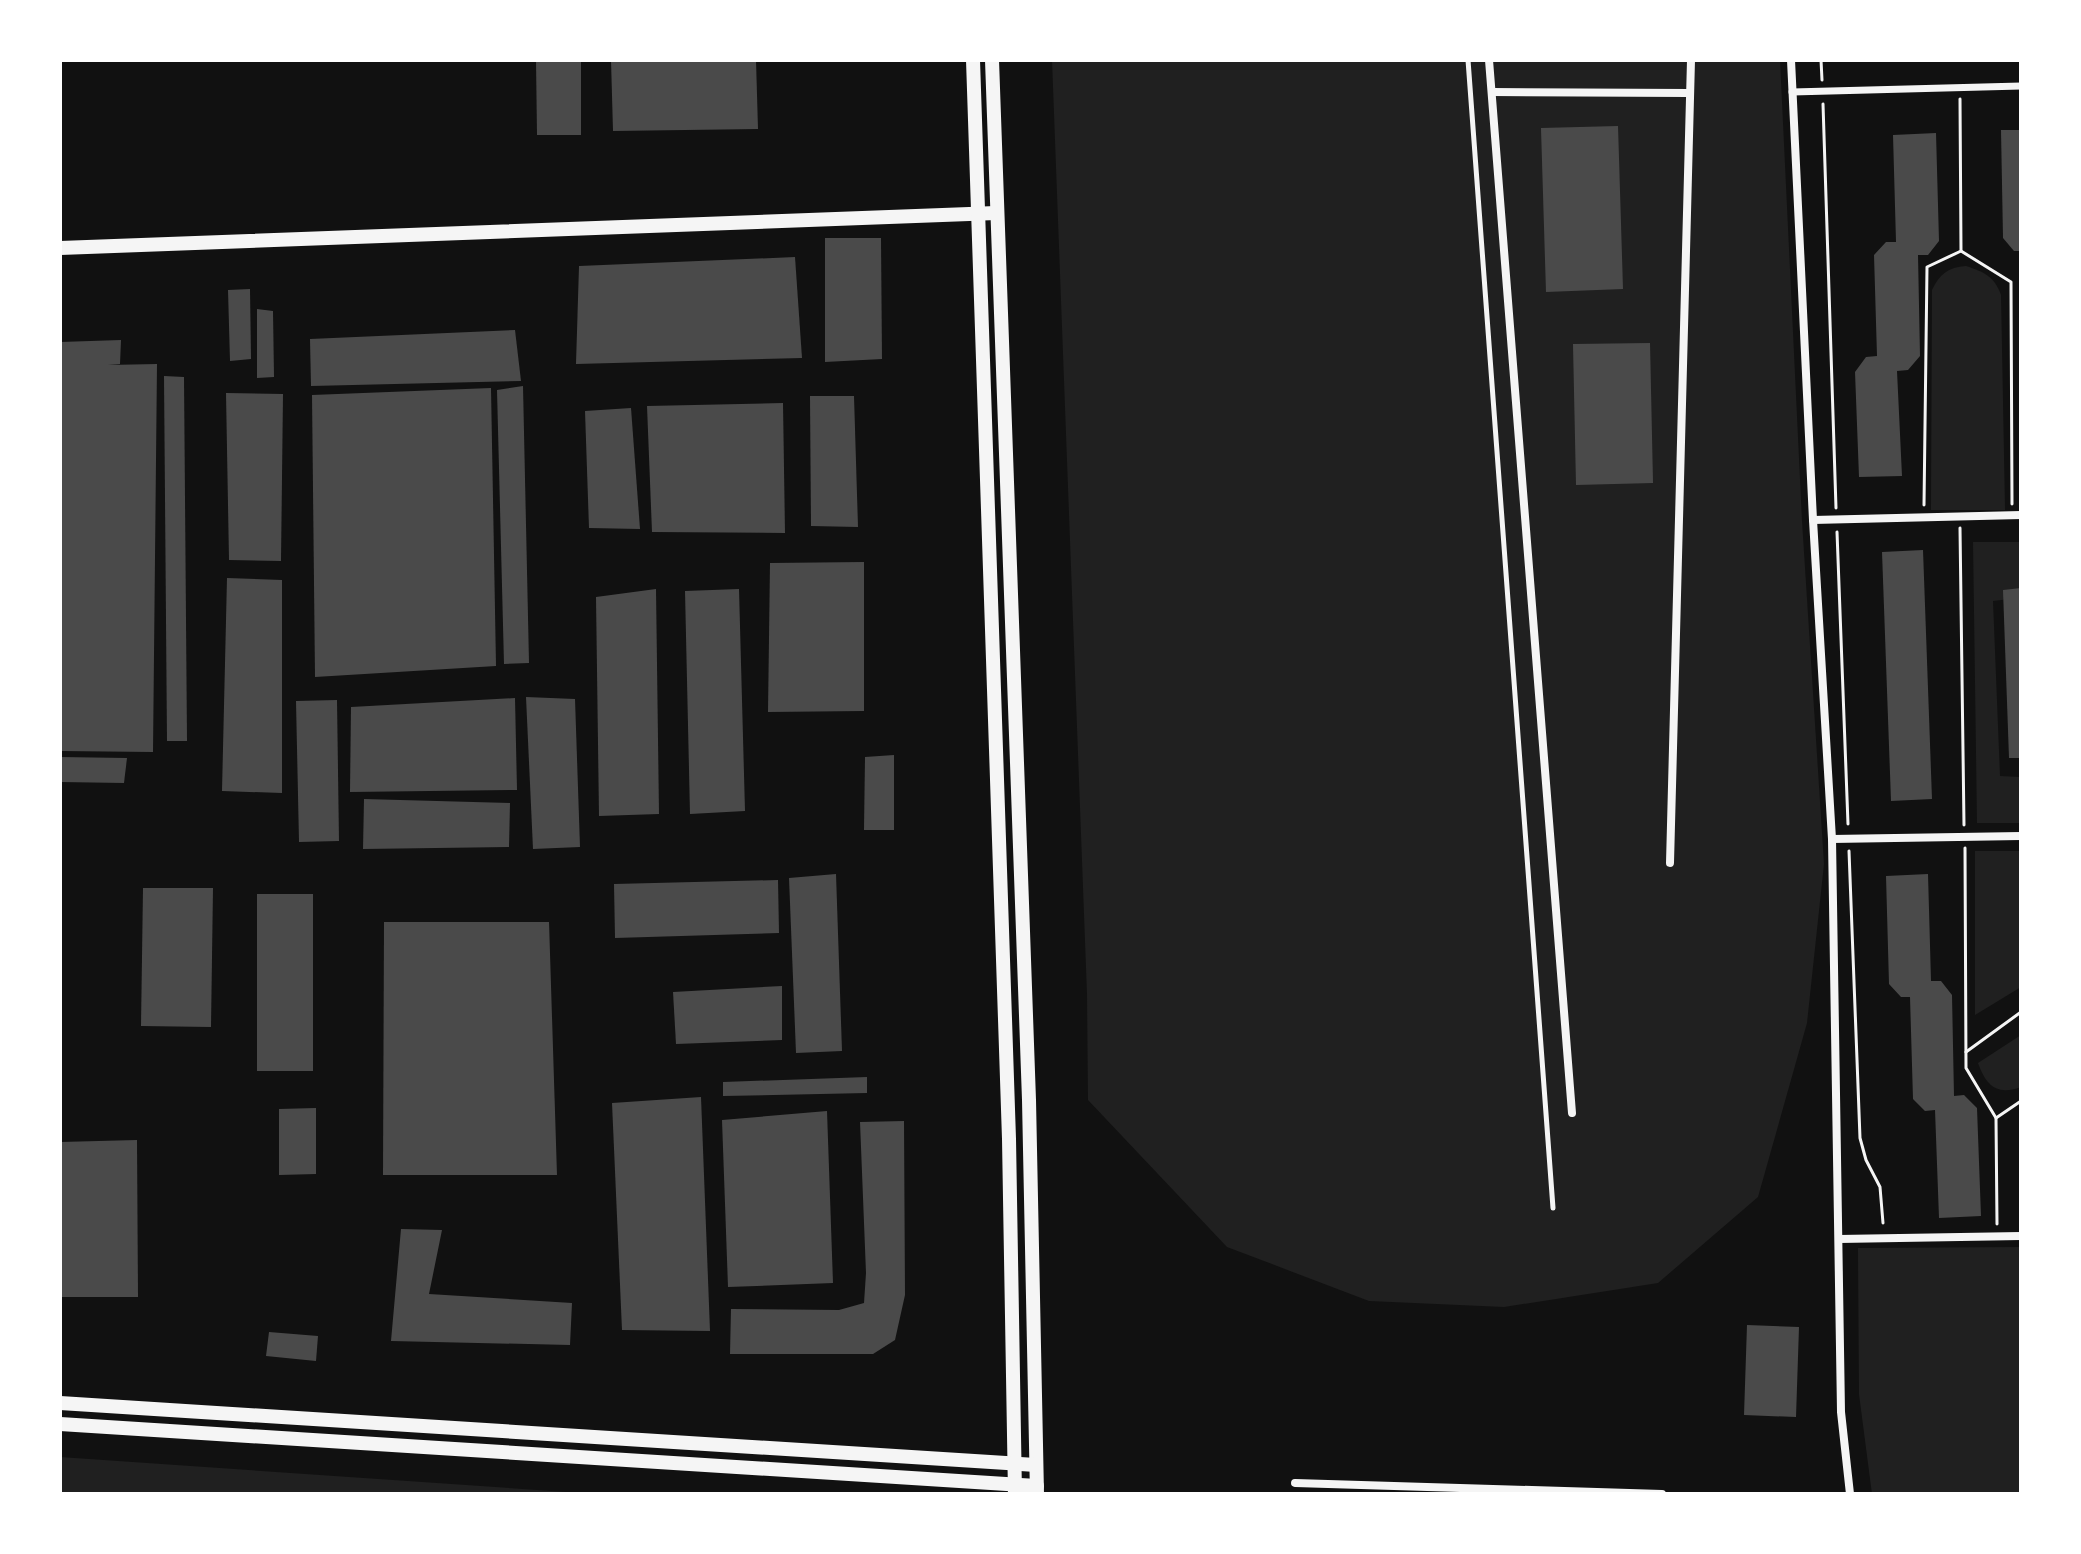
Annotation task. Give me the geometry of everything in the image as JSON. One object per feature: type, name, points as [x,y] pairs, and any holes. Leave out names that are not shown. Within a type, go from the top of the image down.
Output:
[{"type":"main road","points":[[973,60],[1009,1139],[1015,1489]]},
{"type":"main road","points":[[60,1424],[1037,1490],[1029,1100],[992,60]]},
{"type":"main road","points":[[60,248],[996,213]]},
{"type":"main road","points":[[60,1403],[1036,1465]]},
{"type":"street","points":[[1489,60],[1572,1113]]},
{"type":"street","points":[[1670,863],[1691,60]]},
{"type":"street","points":[[1791,60],[1832,839],[1841,1412],[1850,1494]]},
{"type":"street","points":[[1792,92],[2021,86]]},
{"type":"street","points":[[1492,92],[1689,93]]},
{"type":"street","points":[[1813,520],[2017,515]]},
{"type":"street","points":[[1832,839],[2021,836]]},
{"type":"street","points":[[1839,1239],[2021,1236]]},
{"type":"street","points":[[1295,1483],[1662,1494]]},
{"type":"lane","points":[[1468,60],[1553,1208]]},
{"type":"path","points":[[1821,60],[1860,1138],[1866,1160],[1880,1187],[1884,1238]]},
{"type":"path","points":[[1959,87],[1961,251]]},
{"type":"path","points":[[1961,251],[2011,282],[2017,515]]},
{"type":"path","points":[[1924,517],[1927,267],[1961,251]]},
{"type":"path","points":[[1960,516],[1966,1068],[1996,1118],[1997,1235]]},
{"type":"path","points":[[1966,1052],[2021,1012]]},
{"type":"path","points":[[1996,1118],[2021,1101]]},
{"type":"shaded area","points":[[1052,60],[1780,60],[1802,521],[1824,864],[1807,1023],[1758,1197],[1658,1283],[1504,1307],[1369,1301],[1227,1247],[1088,1100],[1087,994]]},
{"type":"shaded area","points":[[1966,266],[1988,276],[2001,295],[2005,510],[1931,510],[1932,290],[1945,273]]},
{"type":"shaded area","points":[[1973,542],[2020,542],[2019,598],[1993,601],[2000,776],[2020,777],[2021,823],[1977,823]]},
{"type":"shaded area","points":[[1975,851],[2021,851],[2021,987],[1975,1015]]},
{"type":"shaded area","points":[[2021,1035],[2021,1087],[2005,1090],[1993,1087],[1978,1063]]},
{"type":"shaded area","points":[[2021,1247],[2021,1494],[1872,1494],[1859,1394],[1858,1248]]},
{"type":"shaded area","points":[[60,1457],[595,1494],[60,1494]]},
{"type":"building","points":[[536,60],[581,60],[581,135],[537,135]]},
{"type":"building","points":[[611,60],[756,60],[758,129],[613,131]]},
{"type":"building","points":[[1618,126],[1623,289],[1546,292],[1541,128]]},
{"type":"building","points":[[2001,130],[2021,130],[2021,251],[2014,251],[2003,238]]},
{"type":"building","points":[[1936,133],[1939,241],[1928,255],[1918,255],[1920,356],[1908,370],[1897,371],[1902,476],[1859,477],[1855,372],[1866,357],[1877,356],[1874,255],[1886,242],[1896,242],[1893,135]]},
{"type":"building","points":[[825,238],[881,238],[882,359],[825,362]]},
{"type":"building","points":[[795,257],[802,358],[576,364],[579,266]]},
{"type":"building","points":[[250,289],[251,359],[230,361],[228,290]]},
{"type":"building","points":[[257,309],[273,311],[274,377],[257,378]]},
{"type":"building","points":[[515,330],[521,381],[311,386],[310,339]]},
{"type":"building","points":[[121,340],[120,364],[108,365],[157,364],[153,752],[60,751],[60,342]]},
{"type":"building","points":[[1650,343],[1653,483],[1576,485],[1573,344]]},
{"type":"building","points":[[164,376],[184,377],[187,741],[167,741]]},
{"type":"building","points":[[523,386],[529,663],[504,664],[497,390]]},
{"type":"building","points":[[491,388],[496,666],[315,677],[312,395]]},
{"type":"building","points":[[226,393],[283,394],[281,561],[229,560]]},
{"type":"building","points":[[810,396],[854,396],[858,527],[811,526]]},
{"type":"building","points":[[783,403],[785,533],[652,532],[647,406]]},
{"type":"building","points":[[631,408],[640,529],[589,528],[585,411]]},
{"type":"building","points":[[1923,550],[1932,799],[1891,801],[1882,552]]},
{"type":"building","points":[[864,562],[864,711],[768,712],[770,563]]},
{"type":"building","points":[[227,578],[282,580],[282,793],[222,791]]},
{"type":"building","points":[[2021,588],[2021,758],[2009,758],[2003,590]]},
{"type":"building","points":[[656,589],[659,814],[599,816],[596,597]]},
{"type":"building","points":[[739,589],[745,811],[690,814],[685,591]]},
{"type":"building","points":[[526,697],[575,699],[580,847],[533,849]]},
{"type":"building","points":[[515,698],[517,790],[350,792],[351,707]]},
{"type":"building","points":[[337,700],[339,841],[299,842],[296,701]]},
{"type":"building","points":[[894,755],[894,830],[864,830],[865,757]]},
{"type":"building","points":[[60,757],[127,758],[124,783],[60,782]]},
{"type":"building","points":[[364,799],[510,803],[509,847],[363,849]]},
{"type":"building","points":[[836,874],[842,1051],[796,1053],[789,878]]},
{"type":"building","points":[[1928,874],[1931,981],[1941,981],[1952,995],[1954,1096],[1964,1095],[1977,1108],[1981,1216],[1939,1218],[1935,1110],[1925,1111],[1913,1099],[1910,997],[1901,997],[1889,984],[1886,876]]},
{"type":"building","points":[[778,880],[779,933],[615,938],[614,884]]},
{"type":"building","points":[[143,888],[213,888],[211,1027],[141,1026]]},
{"type":"building","points":[[257,894],[313,894],[313,1071],[257,1071]]},
{"type":"building","points":[[384,922],[549,922],[557,1175],[383,1175]]},
{"type":"building","points":[[782,986],[782,1040],[676,1044],[673,992]]},
{"type":"building","points":[[867,1077],[867,1093],[723,1096],[723,1082]]},
{"type":"building","points":[[701,1097],[710,1331],[622,1330],[612,1103]]},
{"type":"building","points":[[316,1108],[316,1174],[279,1175],[279,1109]]},
{"type":"building","points":[[827,1111],[833,1283],[728,1287],[722,1120]]},
{"type":"building","points":[[904,1121],[905,1295],[895,1340],[873,1354],[730,1354],[731,1309],[839,1310],[864,1303],[866,1273],[860,1122]]},
{"type":"building","points":[[137,1140],[138,1297],[60,1297],[60,1142]]},
{"type":"building","points":[[401,1229],[442,1230],[429,1294],[572,1303],[570,1345],[391,1341]]},
{"type":"building","points":[[1747,1325],[1799,1327],[1796,1417],[1744,1415]]},
{"type":"building","points":[[269,1332],[318,1336],[316,1361],[266,1356]]}]
